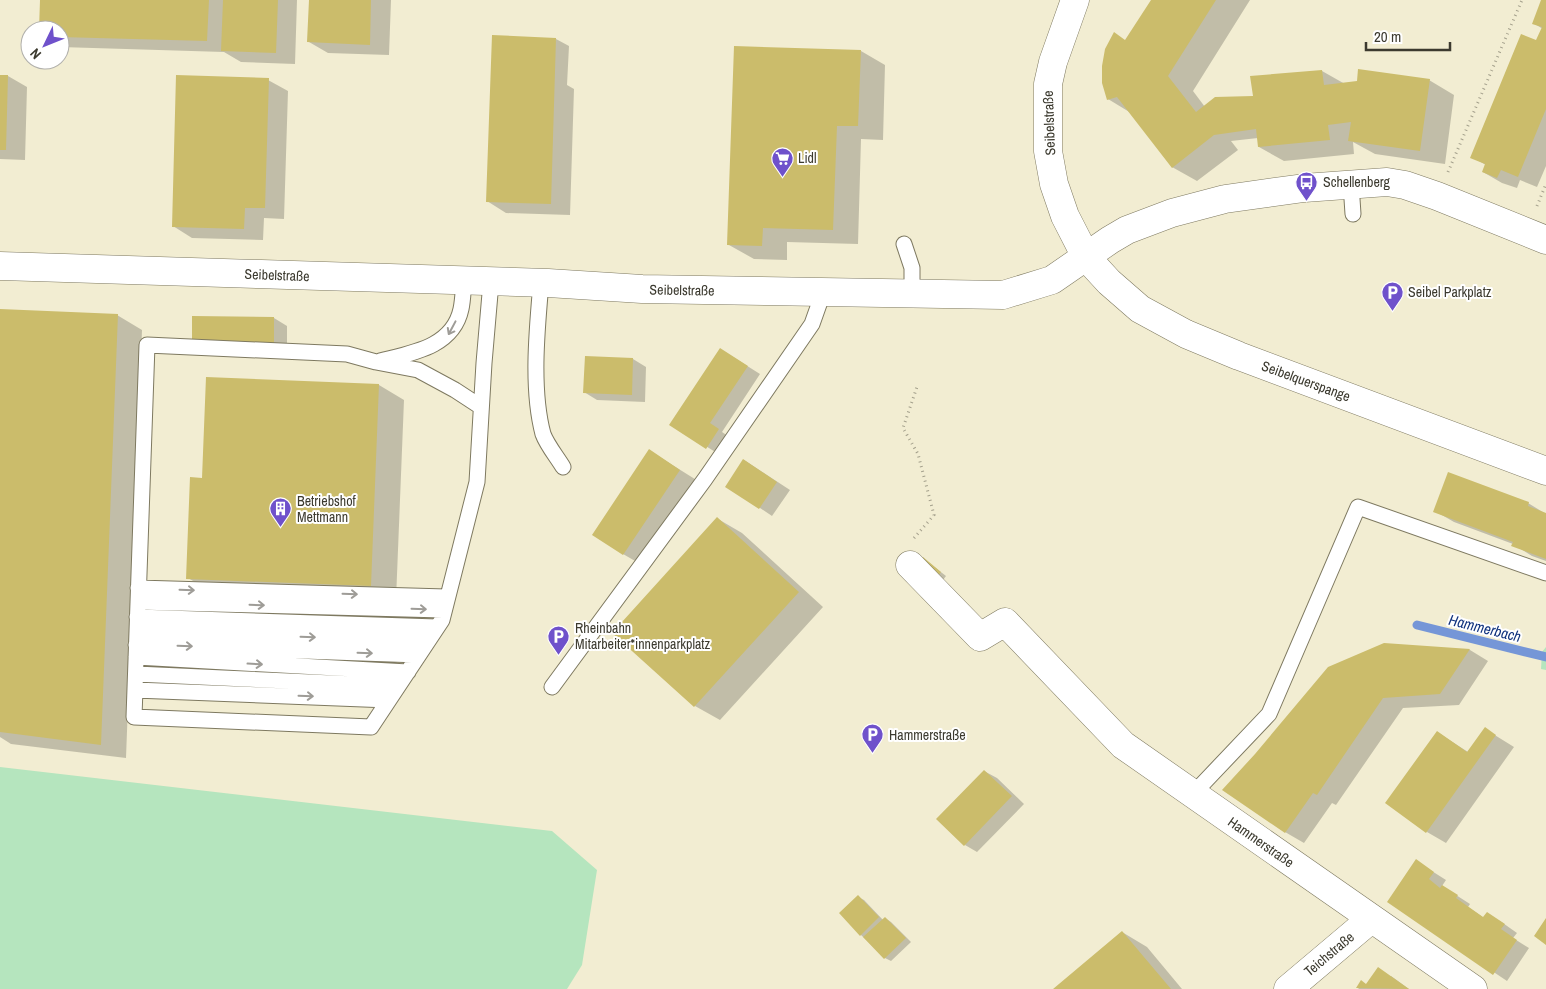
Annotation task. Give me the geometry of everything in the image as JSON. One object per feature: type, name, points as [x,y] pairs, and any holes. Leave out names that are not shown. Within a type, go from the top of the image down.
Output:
[{"type":"street","name":"Seibelstraße","points":[[0,266],[540,283],[642,289],[1003,295],[1052,280],[1086,257],[1065,216],[1054,184],[1048,151],[1048,84],[1053,62],[1075,0]]},
{"type":"street","points":[[1086,257],[1127,230],[1172,212],[1225,199],[1350,184],[1387,182],[1405,185],[1437,196],[1546,240]]},
{"type":"street","name":"Seibelquerspange","points":[[1086,257],[1109,282],[1140,309],[1186,334],[1239,356],[1546,471]]},
{"type":"street","name":"Hammerstraße","points":[[910,565],[980,636],[1005,622],[1123,745],[1473,989]]},
{"type":"street","name":"Teichstraße","points":[[1288,989],[1371,919]]},
{"type":"lane","points":[[1350,184],[1353,214]]},
{"type":"lane","points":[[904,244],[912,268],[912,294]]},
{"type":"lane","points":[[376,362],[424,349],[448,335],[461,311],[464,281]]},
{"type":"lane","points":[[481,407],[418,370],[347,354],[146,346],[134,717],[371,727],[442,620],[477,482],[491,282]]},
{"type":"lane","points":[[540,283],[537,404],[544,436],[563,467]]},
{"type":"lane","points":[[552,687],[705,479],[812,324],[823,293]]},
{"type":"lane","points":[[1193,794],[1269,714],[1358,507],[1546,573]]},
{"type":"lane","points":[[137,623],[445,604]]},
{"type":"lane","points":[[137,623],[437,627]]},
{"type":"lane","points":[[137,623],[428,641]]},
{"type":"lane","points":[[137,623],[419,655]]},
{"type":"lane","points":[[137,623],[408,672]]},
{"type":"lane","points":[[136,674],[398,686]]},
{"type":"lane","points":[[135,690],[389,700]]},
{"type":"path","points":[[1452,164],[1522,0]]},
{"type":"path","points":[[910,565],[902,551],[934,515],[918,454],[903,428],[918,384]]},
{"type":"green space","points":[[1546,647],[1546,670],[1541,669],[1542,652]]},
{"type":"green space","points":[[0,767],[552,831],[597,870],[582,965],[567,989],[0,989]]},
{"type":"building","points":[[40,0],[209,0],[207,41],[70,37],[70,20],[39,20]]},
{"type":"building","points":[[223,0],[278,0],[276,53],[221,51]]},
{"type":"building","points":[[309,0],[371,0],[370,45],[307,42]]},
{"type":"building","points":[[1151,0],[1216,0],[1168,76],[1196,112],[1215,97],[1253,96],[1250,76],[1322,70],[1324,85],[1357,81],[1358,69],[1430,79],[1420,151],[1348,141],[1351,122],[1328,125],[1330,140],[1258,147],[1256,129],[1214,135],[1172,168],[1117,97],[1107,100],[1102,83],[1105,49],[1114,32],[1125,40]]},
{"type":"building","points":[[1541,0],[1546,0],[1546,109],[1518,177],[1501,170],[1497,178],[1482,172],[1485,164],[1470,158],[1521,34],[1536,40],[1542,27],[1532,24]]},
{"type":"building","points":[[492,35],[556,38],[551,204],[486,202]]},
{"type":"building","name":"Lidl","points":[[734,46],[861,50],[858,126],[837,126],[833,230],[763,228],[762,246],[727,245]]},
{"type":"building","points":[[0,75],[8,75],[6,150],[0,150]]},
{"type":"building","points":[[176,75],[269,78],[265,208],[245,208],[244,229],[172,227]]},
{"type":"building","points":[[0,309],[118,314],[101,745],[0,732]]},
{"type":"building","points":[[192,316],[274,317],[274,343],[192,342]]},
{"type":"building","points":[[720,348],[748,366],[710,423],[719,429],[706,449],[669,425]]},
{"type":"building","points":[[585,356],[633,358],[632,395],[583,393]]},
{"type":"building","name":"Betriebshof Mettmann","points":[[206,377],[379,384],[371,586],[186,579],[190,477],[202,478]]},
{"type":"building","points":[[649,449],[680,470],[623,555],[592,535]]},
{"type":"building","points":[[743,459],[777,482],[759,509],[725,487]]},
{"type":"building","points":[[1448,472],[1529,502],[1528,506],[1546,513],[1546,559],[1511,546],[1513,542],[1433,512]]},
{"type":"building","points":[[717,517],[799,592],[694,707],[612,633]]},
{"type":"building","points":[[923,557],[941,572],[933,582],[915,566]]},
{"type":"building","points":[[1384,643],[1470,649],[1440,694],[1383,698],[1317,795],[1313,793],[1285,833],[1222,790],[1328,667]]},
{"type":"building","points":[[1485,727],[1496,735],[1426,833],[1385,803],[1437,731],[1467,752]]},
{"type":"building","points":[[984,770],[1012,796],[964,846],[936,819]]},
{"type":"building","points":[[1416,859],[1434,872],[1429,879],[1440,888],[1442,885],[1458,895],[1456,898],[1483,917],[1487,912],[1505,924],[1501,929],[1517,940],[1493,975],[1387,902]]},
{"type":"building","points":[[858,895],[879,917],[860,936],[839,913]]},
{"type":"building","points":[[885,917],[906,938],[884,959],[863,937]]},
{"type":"building","points":[[1546,918],[1546,945],[1534,936]]},
{"type":"building","points":[[1122,931],[1171,989],[1053,989]]},
{"type":"building","points":[[1378,967],[1409,989],[1356,988],[1361,980],[1366,984]]},
{"type":"waterway","name":"Hammerbach","points":[[1417,625],[1546,657]]},
{"type":"place","name":"Lidl","points":[[782,177]]},
{"type":"place","name":"Schellenberg","points":[[1307,201]]},
{"type":"place","name":"Seibel Parkplatz","points":[[1392,311]]},
{"type":"place","name":"Betriebshof Mettmann","points":[[281,528]]},
{"type":"place","name":"Rheinbahn Mitarbeiter*innenparkplatz","points":[[559,655]]},
{"type":"place","name":"Hammerstraße","points":[[873,754]]}]
